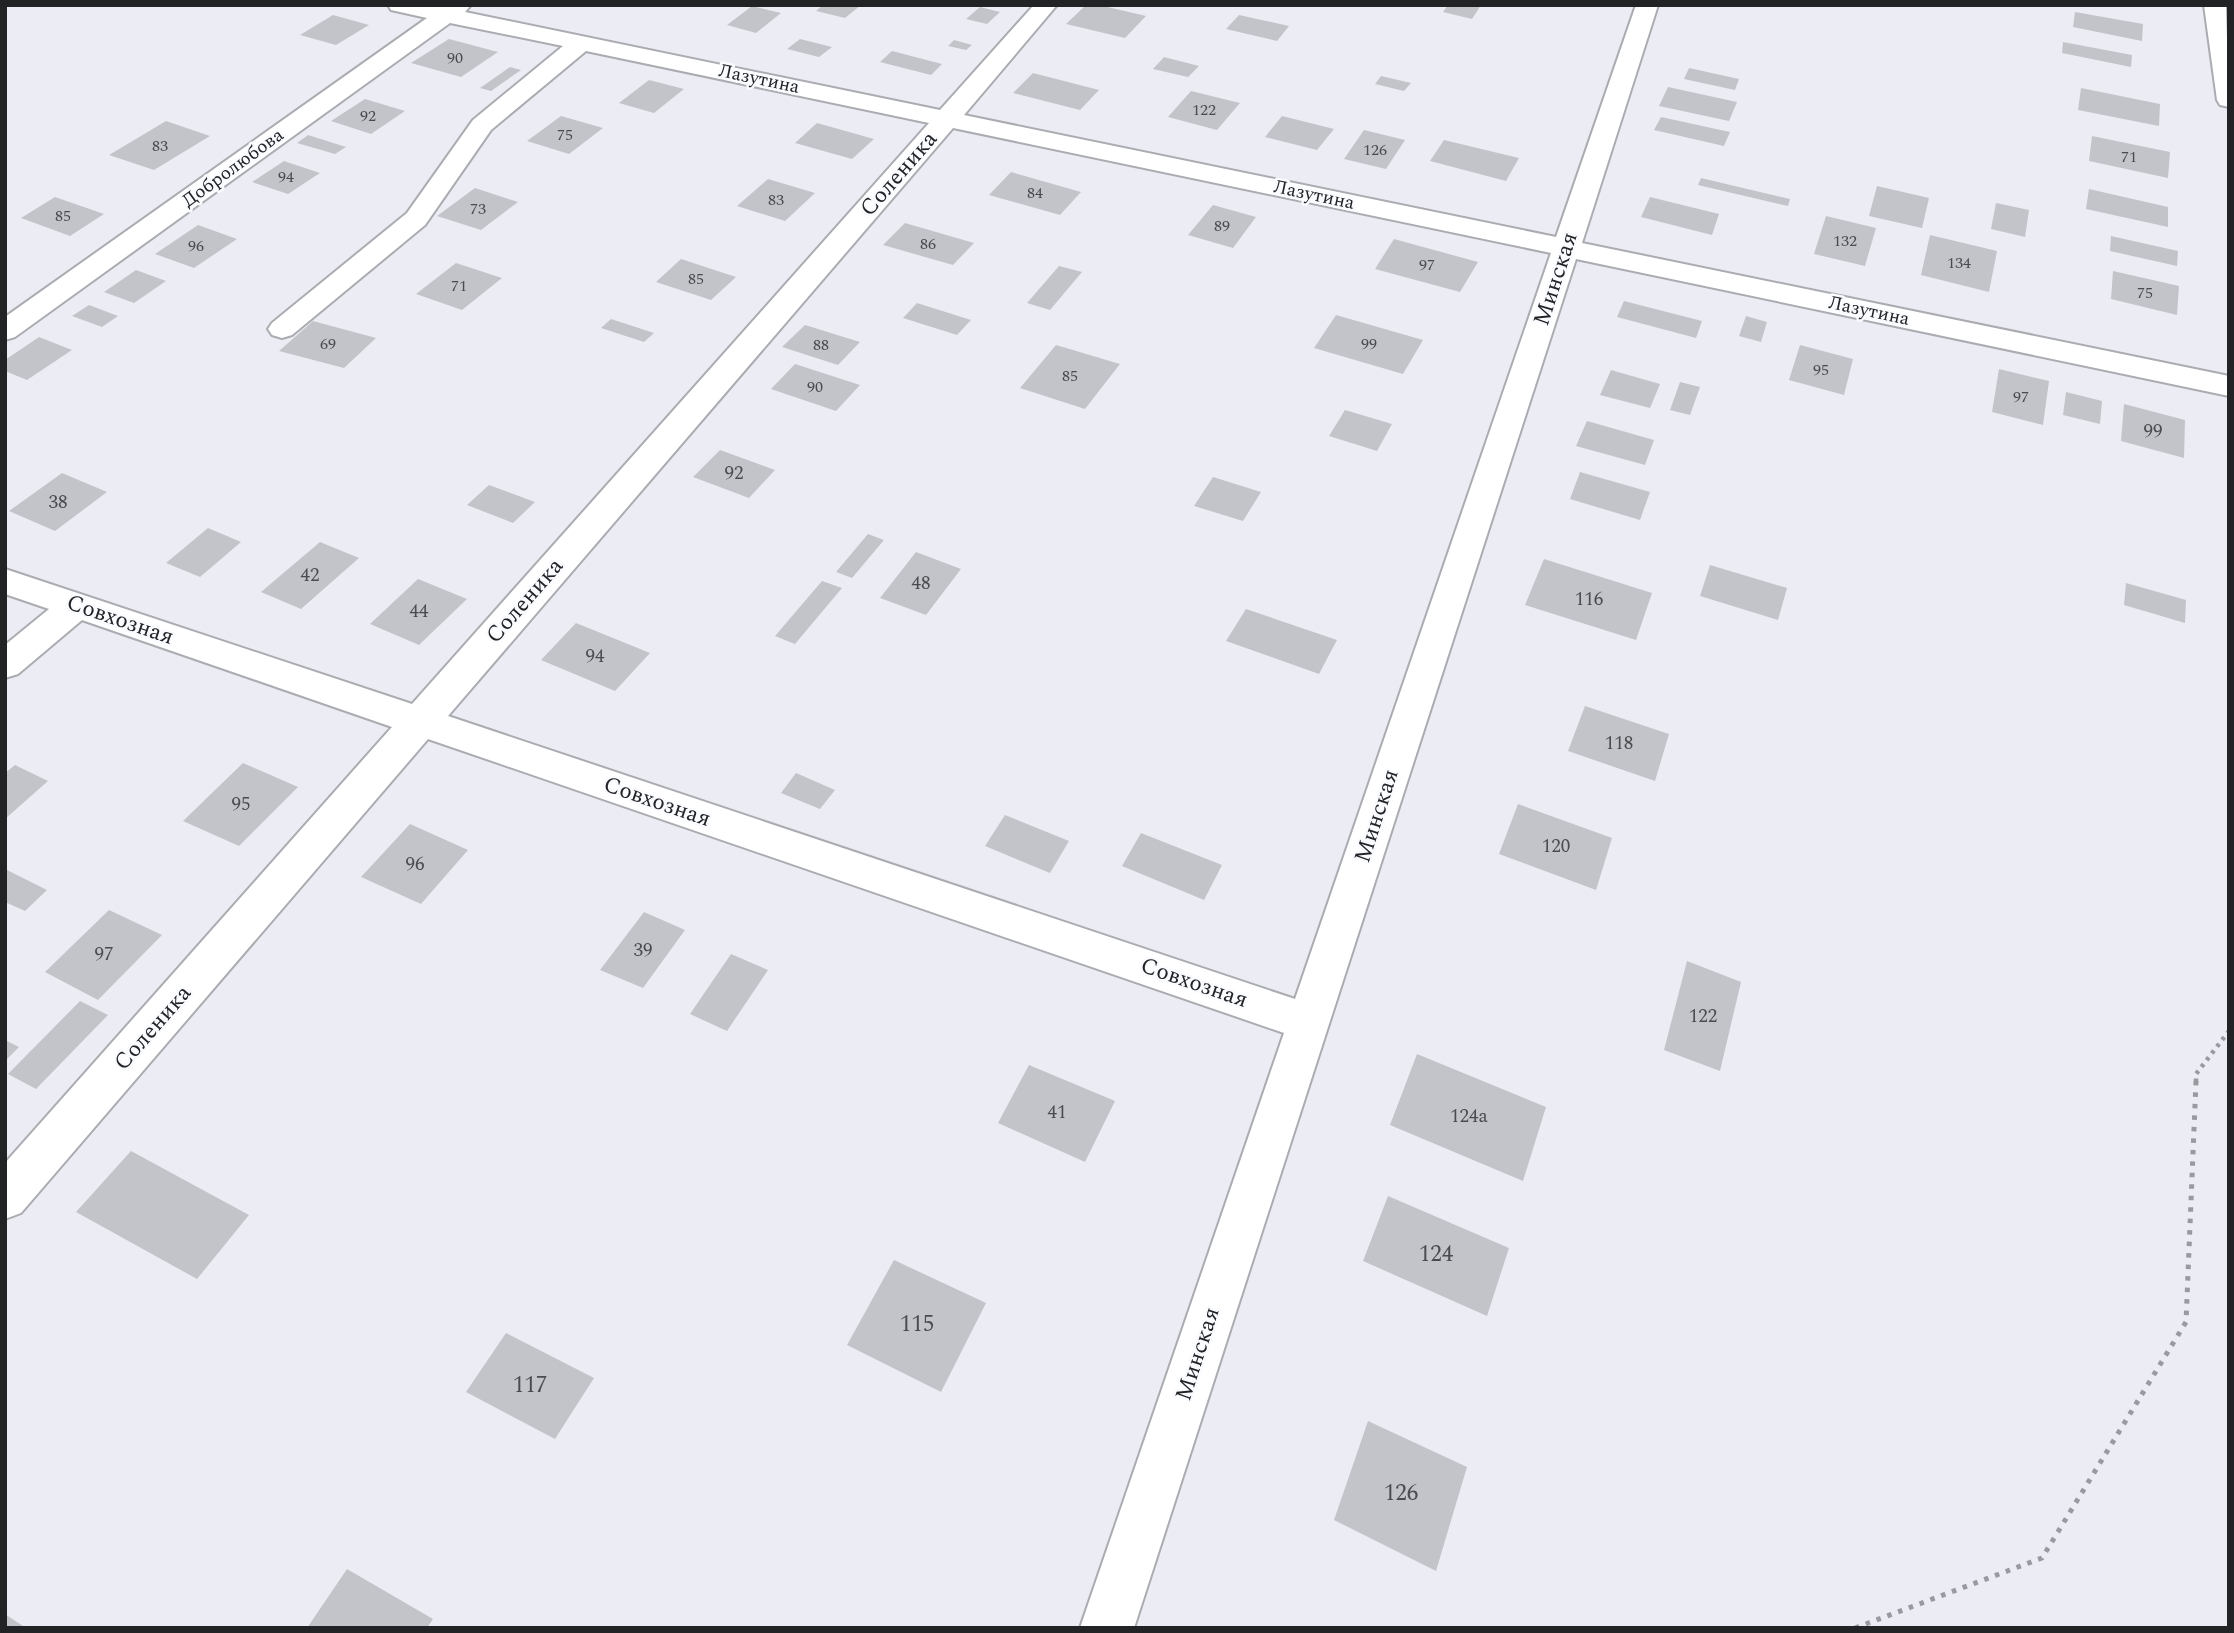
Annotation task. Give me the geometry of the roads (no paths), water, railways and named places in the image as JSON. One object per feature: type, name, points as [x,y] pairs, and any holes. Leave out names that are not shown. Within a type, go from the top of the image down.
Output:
[{"type":"street","name":"Лазутина","points":[[399,5],[454,9],[582,43],[2229,386]]},
{"type":"street","name":"Соленика","points":[[5,1197],[1046,5]]},
{"type":"street","name":"Минская","points":[[1107,1628],[1647,5]]},
{"type":"street","points":[[2215,5],[2229,100]]},
{"type":"street","name":"Добролюбова","points":[[5,331],[454,9]]},
{"type":"street","points":[[282,329],[416,219],[482,125],[582,43]]},
{"type":"street","name":"Совхозная","points":[[5,581],[1308,1022]]},
{"type":"street","points":[[5,666],[77,605]]}]
